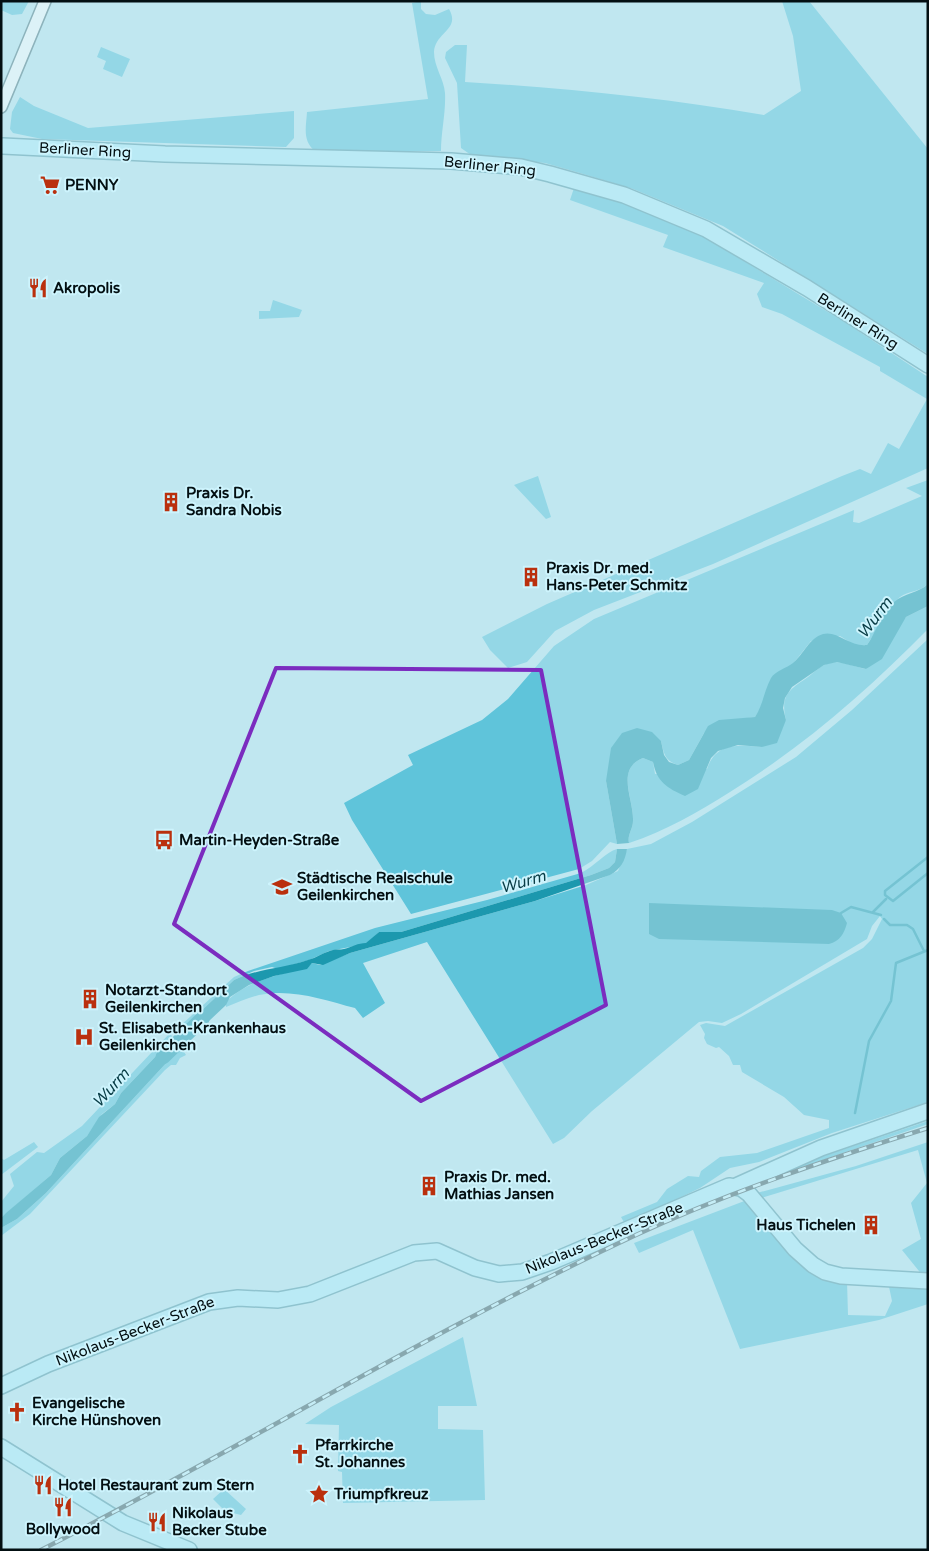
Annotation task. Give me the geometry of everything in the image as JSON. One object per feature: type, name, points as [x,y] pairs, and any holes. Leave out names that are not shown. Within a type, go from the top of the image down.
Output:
[{"type":"main road","name":"Berliner Ring","points":[[2,146],[165,154],[451,161],[520,167],[550,174],[624,195],[706,229],[807,288],[928,365]]},
{"type":"main road","name":"Nikolaus-Becker-Straße","points":[[1,1386],[48,1364],[209,1302],[238,1298],[278,1300],[310,1294],[414,1253],[429,1251],[446,1254],[486,1272],[498,1274],[522,1272],[551,1262],[729,1186],[736,1186],[821,1148],[928,1111]]},
{"type":"main road","points":[[736,1186],[750,1194],[803,1257],[825,1272],[848,1277],[928,1281]]},
{"type":"main road","points":[[1,1447],[123,1523],[189,1550]]},
{"type":"street","points":[[1,107],[45,1]]},
{"type":"highlighted area","points":[[276,668],[541,670],[606,1005],[421,1101],[174,924]]},
{"type":"shaded area","points":[[1,1],[29,1],[22,14],[12,15],[1,10]]},
{"type":"shaded area","points":[[421,1],[421,9],[426,14],[435,15],[449,9],[452,16],[450,27],[438,40],[434,52],[445,93],[441,151],[316,152],[307,139],[307,112],[428,99],[412,3]]},
{"type":"shaded area","points":[[782,1],[809,1],[928,149],[928,354],[723,226],[633,189],[580,173],[545,163],[471,155],[461,148],[457,83],[445,58],[446,52],[455,45],[467,45],[465,82],[614,94],[764,115],[801,91],[793,36]]},
{"type":"shaded area","points":[[101,47],[130,59],[122,77],[103,69],[106,61],[97,57]]},
{"type":"shaded area","points":[[20,97],[34,106],[88,128],[294,111],[294,138],[286,147],[42,139],[13,133],[10,129],[12,112]]},
{"type":"shaded area","points":[[574,188],[623,201],[696,232],[846,323],[928,377],[928,468],[713,564],[594,610],[555,631],[527,662],[508,668],[490,650],[482,637],[547,604],[842,476],[860,469],[871,474],[888,443],[899,449],[927,399],[880,371],[880,367],[782,314],[762,307],[757,294],[764,283],[663,247],[668,235],[570,200]]},
{"type":"shaded area","points":[[273,300],[302,310],[299,317],[259,319],[259,311],[270,311]]},
{"type":"shaded area","points":[[538,476],[551,517],[546,519],[514,485]]},
{"type":"shaded area","points":[[928,480],[928,584],[921,589],[903,595],[894,603],[885,614],[867,645],[856,646],[840,636],[811,641],[792,665],[772,677],[761,708],[755,717],[741,719],[704,733],[689,760],[678,765],[670,761],[666,756],[661,741],[606,781],[617,844],[610,842],[592,861],[579,869],[411,914],[352,820],[344,803],[413,765],[408,755],[482,720],[508,699],[554,646],[594,619],[854,510],[853,522],[859,523],[922,496],[906,488]]},
{"type":"shaded area","points":[[928,584],[928,606],[906,617],[882,659],[866,669],[837,662],[824,665],[792,687],[785,698],[783,708],[786,720],[777,743],[762,747],[738,745],[718,751],[711,758],[698,789],[685,796],[664,784],[657,775],[653,762],[643,758],[635,763],[630,769],[628,777],[633,812],[629,843],[617,844],[606,781],[611,748],[622,733],[637,728],[652,732],[661,741],[664,755],[669,762],[678,765],[689,760],[708,726],[719,720],[755,717],[771,678],[778,671],[793,663],[818,636],[828,633],[855,644],[867,645],[882,617],[894,602]]},
{"type":"shaded area","points":[[928,606],[928,629],[858,696],[809,737],[784,756],[706,807],[669,827],[629,843],[633,812],[628,777],[630,769],[635,763],[643,758],[653,762],[655,774],[707,769],[716,754],[729,747],[762,747],[786,720],[784,712],[785,699],[791,690],[820,667],[827,664],[835,662],[866,669],[906,617]]},
{"type":"shaded area","points":[[928,639],[928,1102],[832,1133],[759,1162],[730,1168],[700,1188],[625,1224],[621,1217],[657,1202],[667,1189],[688,1176],[699,1177],[701,1171],[720,1157],[757,1153],[829,1128],[829,1120],[804,1115],[784,1097],[742,1072],[740,1065],[733,1065],[729,1056],[719,1047],[716,1048],[707,1044],[704,1038],[705,1034],[700,1025],[706,1023],[725,1026],[863,948],[872,939],[882,919],[880,916],[872,926],[867,939],[741,1014],[722,1023],[699,1022],[592,1111],[564,1138],[553,1144],[427,942],[363,963],[385,1003],[363,1018],[355,1008],[296,994],[271,993],[259,995],[226,1007],[226,1002],[234,995],[244,988],[265,979],[309,966],[312,963],[320,965],[350,953],[535,901],[586,885],[618,871],[627,849],[651,844],[692,822],[796,757],[852,710]]},
{"type":"shaded area","points":[[617,849],[615,862],[609,868],[591,875],[401,932],[379,932],[366,944],[329,951],[309,960],[278,969],[272,967],[254,971],[234,980],[183,1028],[180,1026],[234,977],[248,971],[375,928],[487,900],[581,873]]},
{"type":"shaded area","points":[[617,849],[627,849],[622,864],[610,875],[535,901],[350,953],[323,965],[312,963],[307,969],[274,976],[249,985],[230,997],[226,1005],[191,1038],[183,1028],[234,980],[243,976],[298,963],[333,950],[366,943],[379,932],[401,932],[591,875],[609,868],[615,862]]},
{"type":"shaded area","points":[[649,903],[832,910],[841,913],[847,923],[841,936],[829,944],[659,939],[649,934]]},
{"type":"shaded area","points":[[170,1033],[173,1038],[121,1093],[115,1104],[102,1114],[87,1136],[60,1158],[51,1175],[1,1218],[1,1202],[14,1186],[10,1174],[37,1152],[44,1153],[82,1126]]},
{"type":"shaded area","points":[[173,1038],[181,1047],[46,1193],[17,1219],[1,1228],[1,1218],[51,1175],[60,1158],[87,1136],[99,1117],[115,1104],[121,1093]]},
{"type":"shaded area","points":[[181,1047],[186,1055],[180,1058],[176,1065],[171,1065],[165,1070],[30,1214],[1,1236],[1,1228],[17,1219],[46,1193]]},
{"type":"shaded area","points":[[928,1121],[928,1124],[770,1178],[800,1164]]},
{"type":"shaded area","points":[[34,1142],[38,1147],[1,1175],[1,1158],[4,1160]]},
{"type":"shaded area","points":[[928,1142],[928,1276],[923,1276],[902,1250],[921,1239],[911,1203],[927,1183],[918,1150],[761,1198],[757,1193],[856,1166]]},
{"type":"shaded area","points":[[747,1200],[782,1241],[847,1281],[848,1315],[885,1316],[892,1301],[888,1282],[928,1285],[928,1304],[879,1320],[740,1349],[693,1230],[639,1253],[634,1243]]},
{"type":"shaded area","points":[[463,1337],[477,1406],[438,1406],[438,1429],[483,1430],[485,1500],[343,1503],[342,1472],[338,1471],[339,1425],[305,1424],[331,1407]]},
{"type":"shaded area","points":[[224,1489],[246,1509],[241,1515],[225,1511],[213,1499]]},
{"type":"waterway","points":[[928,857],[885,891],[885,895],[893,901],[928,873]]},
{"type":"waterway","points":[[873,912],[886,899]]},
{"type":"waterway","points":[[841,913],[851,907],[881,915]]},
{"type":"waterway","points":[[884,919],[890,925],[907,925],[913,929],[924,951]]},
{"type":"waterway","points":[[855,1113],[869,1041],[891,1001],[896,963],[928,950]]},
{"type":"waterway","name":"Wurm","points":[[163,1057],[202,1019]]},
{"type":"railway","points":[[41,1550],[485,1310],[636,1235],[707,1204],[780,1177],[928,1128]]},
{"type":"place","name":"PENNY","points":[[50,185]]},
{"type":"place","name":"Akropolis","points":[[38,288]]},
{"type":"place","name":"Praxis Dr. Sandra Nobis","points":[[171,502]]},
{"type":"place","name":"Praxis Dr. med. Hans-Peter Schmitz","points":[[531,577]]},
{"type":"place","name":"Martin-Heyden-Straße","points":[[164,840]]},
{"type":"place","name":"Städtische Realschule Geilenkirchen","points":[[282,887]]},
{"type":"place","name":"Notarzt-Standort Geilenkirchen","points":[[90,999]]},
{"type":"place","name":"St. Elisabeth-Krankenhaus Geilenkirchen","points":[[84,1037]]},
{"type":"place","name":"Praxis Dr. med. Mathias Jansen","points":[[429,1186]]},
{"type":"place","name":"Haus Tichelen","points":[[871,1225]]},
{"type":"place","name":"Evangelische Kirche Hünshoven","points":[[17,1412]]},
{"type":"place","name":"Pfarrkirche St. Johannes","points":[[300,1454]]},
{"type":"place","name":"Hotel Restaurant zum Stern","points":[[43,1485]]},
{"type":"place","name":"Triumpfkreuz","points":[[319,1494]]},
{"type":"place","name":"Bollywood","points":[[63,1507]]},
{"type":"place","name":"Nikolaus Becker Stube","points":[[157,1522]]}]
